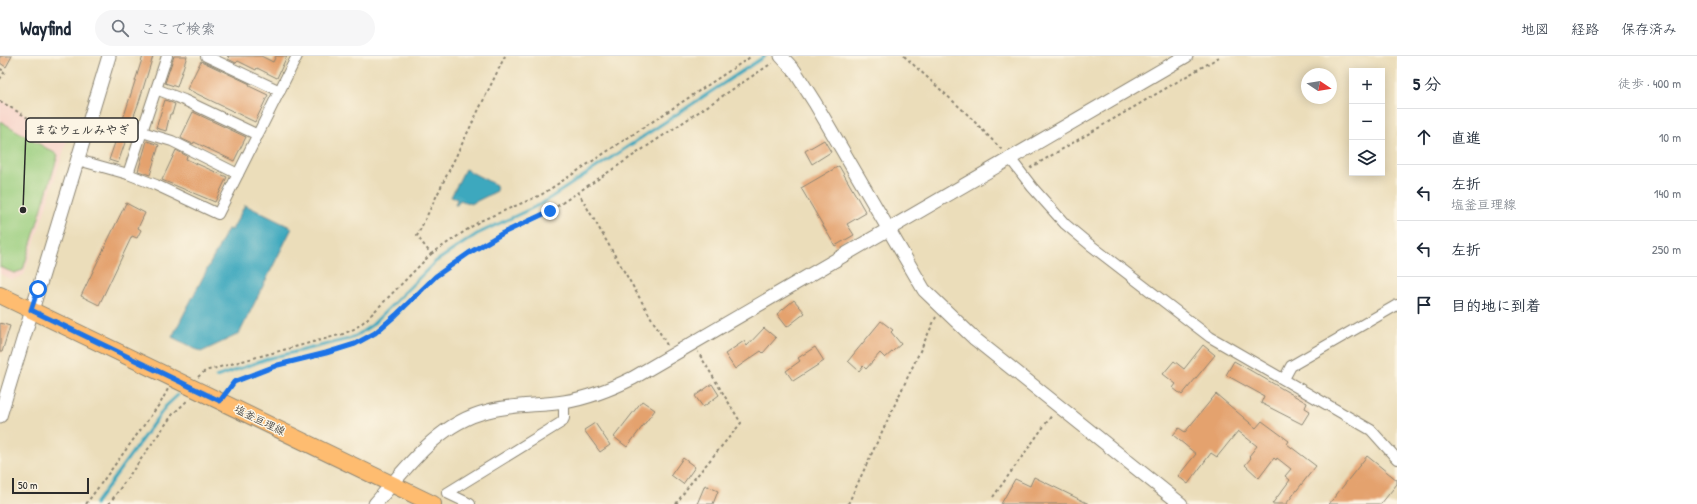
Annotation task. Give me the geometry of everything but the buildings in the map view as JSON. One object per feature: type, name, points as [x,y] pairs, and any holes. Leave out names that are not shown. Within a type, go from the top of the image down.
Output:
[{"type":"main road","name":"塩釜亘理線","points":[[0,295],[433,504]]},
{"type":"street","points":[[0,416],[109,56]]},
{"type":"street","points":[[128,174],[167,56]]},
{"type":"street","points":[[206,56],[280,91]]},
{"type":"street","points":[[78,160],[128,174],[156,185],[218,214],[297,56]]},
{"type":"street","points":[[781,56],[804,86],[924,290],[975,339],[1181,504]]},
{"type":"street","points":[[375,504],[417,456],[439,435],[462,421],[487,411],[516,405],[564,402],[592,395],[623,383],[1186,56]]},
{"type":"street","points":[[156,89],[184,100],[258,135]]},
{"type":"street","points":[[142,132],[172,141],[238,174]]},
{"type":"street","points":[[1010,157],[1032,187],[1065,224],[1089,244],[1210,337],[1371,430],[1397,459]]},
{"type":"street","points":[[1284,380],[1291,366],[1397,305]]},
{"type":"street","points":[[470,504],[448,493],[562,422],[564,418],[564,402]]},
{"type":"path","points":[[431,254],[417,236],[505,56]]},
{"type":"path","points":[[109,504],[173,414],[188,401],[196,378],[205,371],[343,334],[356,328],[367,319],[431,254],[480,221],[541,195],[752,56]]},
{"type":"path","points":[[220,401],[234,382],[278,365],[355,344],[375,333],[436,276],[469,253],[503,233],[550,211],[781,56]]},
{"type":"path","points":[[904,56],[967,114],[1010,157]]},
{"type":"path","points":[[1022,173],[1221,56]]},
{"type":"path","points":[[0,69],[5,71],[0,79]]},
{"type":"path","points":[[0,101],[61,138],[71,140]]},
{"type":"path","points":[[578,192],[672,354]]},
{"type":"path","points":[[848,504],[940,307]]},
{"type":"path","points":[[676,504],[690,484],[741,423],[693,343]]},
{"type":"path","points":[[86,504],[161,402],[174,379]]},
{"type":"path","points":[[993,497],[1059,406]]},
{"type":"shaded area","points":[[0,99],[60,136],[68,138],[24,275],[12,280],[0,274]]},
{"type":"green space","points":[[0,121],[58,155],[23,270],[14,273],[0,267]]},
{"type":"water","points":[[465,169],[496,185],[497,191],[471,204],[460,200],[457,205],[455,205],[457,199],[451,197]]},
{"type":"water","points":[[245,205],[292,228],[239,334],[201,352],[172,337],[228,229],[232,230]]},
{"type":"waterway","points":[[216,377],[270,358],[356,336],[372,325],[435,262],[477,234],[541,204],[765,56]]},
{"type":"waterway","points":[[95,504],[166,406],[178,395]]},
{"type":"place","name":"まなウェルみやぎ","points":[[23,210]]},
{"type":"route","points":[[38,289],[31,310],[220,401],[234,382],[278,365],[355,344],[375,333],[436,276],[469,253],[503,233],[550,211]]}]
